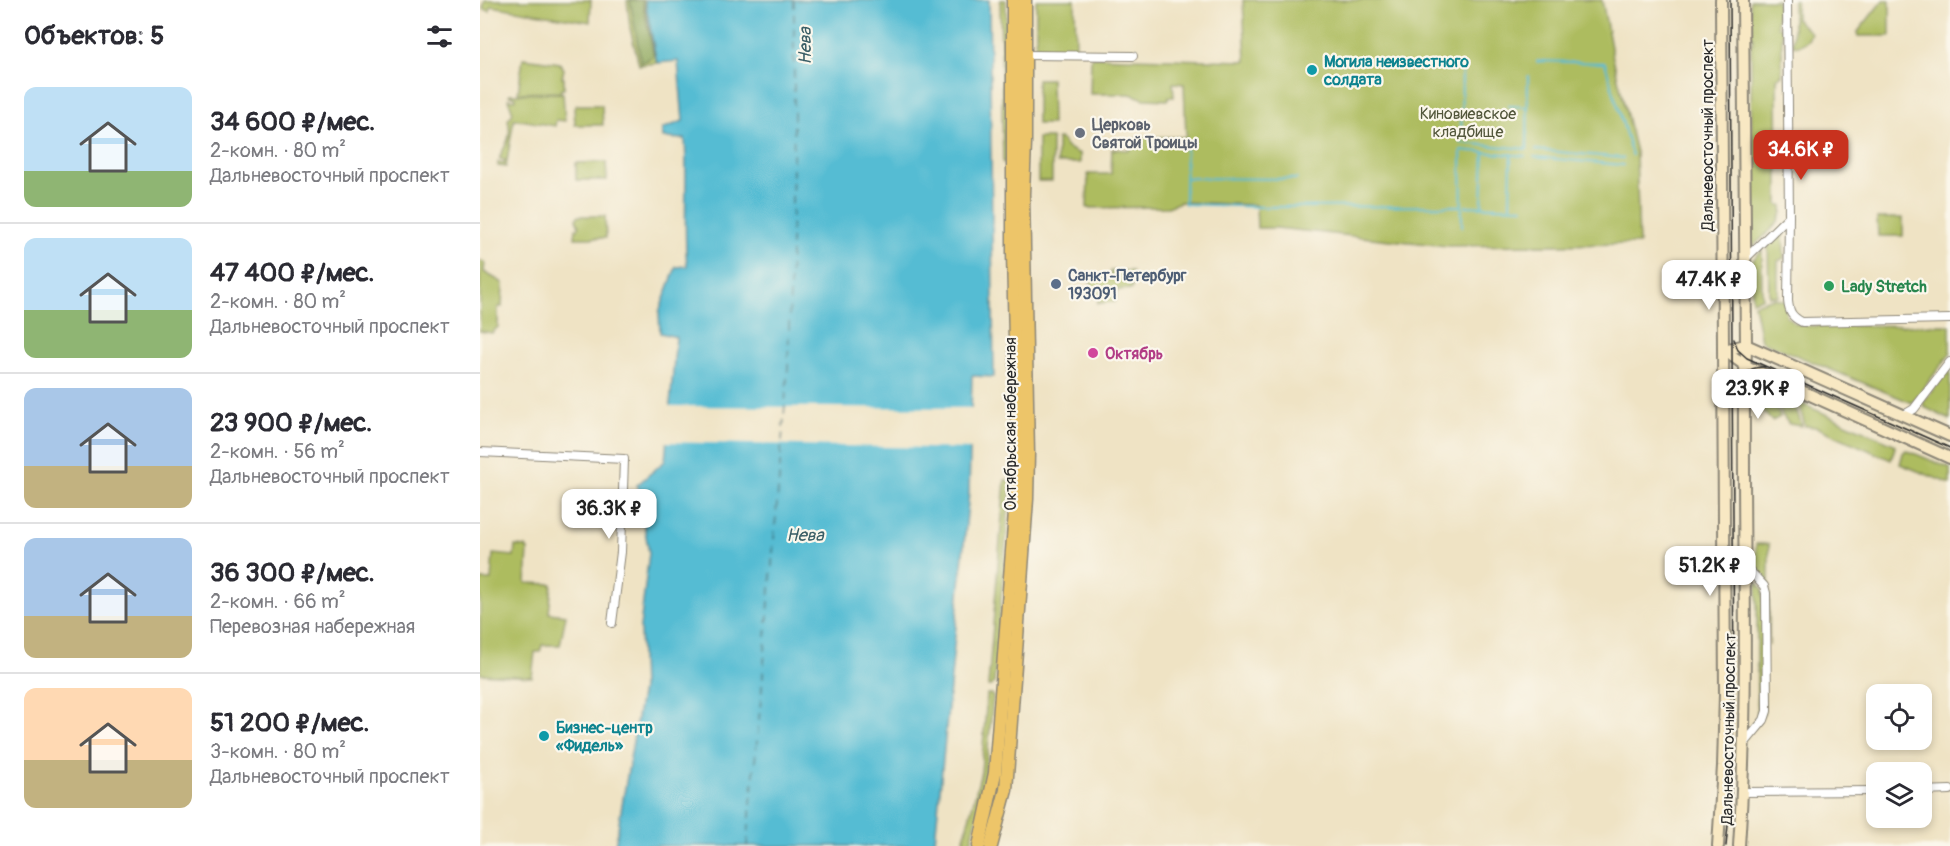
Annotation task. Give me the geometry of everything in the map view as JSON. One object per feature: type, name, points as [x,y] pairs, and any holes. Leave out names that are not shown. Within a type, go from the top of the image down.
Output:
[{"type":"main road","name":"Октябрьская набережная","points":[[979,846],[995,773],[1018,483],[1013,241],[1013,0]]},
{"type":"main road","name":"Октябрьская набережная","points":[[991,846],[1006,790],[1027,499],[1028,408],[1023,194],[1025,0]]},
{"type":"main road","name":"Дальневосточный проспект","points":[[1718,846],[1725,694],[1721,0]]},
{"type":"main road","name":"Дальневосточный проспект","points":[[1739,846],[1744,744],[1743,396],[1746,366],[1743,0]]},
{"type":"main road","points":[[1724,350],[1746,345],[1950,436]]},
{"type":"main road","points":[[1724,350],[1746,366],[1950,458]]},
{"type":"street","points":[[1787,0],[1788,297],[1790,312],[1802,322],[1950,319]]},
{"type":"street","points":[[1026,56],[1133,56]]},
{"type":"street","points":[[1745,259],[1789,216]]},
{"type":"street","points":[[1904,415],[1914,409],[1950,362]]},
{"type":"street","points":[[480,452],[624,459],[621,552],[612,623]]},
{"type":"street","points":[[1744,744],[1764,720],[1767,711],[1766,593],[1764,586],[1745,566]]},
{"type":"street","points":[[1932,791],[1950,790]]},
{"type":"street","points":[[1743,792],[1866,791]]},
{"type":"green space","points":[[485,0],[591,0],[590,22],[491,6],[490,11],[483,9]]},
{"type":"green space","points":[[627,0],[644,0],[657,63],[639,65],[630,28]]},
{"type":"green space","points":[[630,0],[642,0],[654,56],[641,63]]},
{"type":"green space","points":[[1000,0],[1006,0],[1008,160],[1003,163]]},
{"type":"green space","points":[[1036,0],[1075,0],[1076,50],[1036,51]]},
{"type":"green space","name":"Киновиевское кладбище","points":[[1243,0],[1602,0],[1613,58],[1636,152],[1639,244],[1447,246],[1257,228],[1256,205],[1180,202],[1168,207],[1087,208],[1088,174],[1111,174],[1112,149],[1130,150],[1131,141],[1140,137],[1186,137],[1184,84],[1173,83],[1174,97],[1169,97],[1168,100],[1145,99],[1130,94],[1090,94],[1091,57],[1246,61]]},
{"type":"green space","points":[[1750,0],[1777,0],[1777,27],[1782,30],[1782,75],[1777,78],[1778,205],[1782,205],[1782,211],[1781,217],[1773,228],[1752,247],[1751,43],[1753,43],[1753,37],[1751,37]]},
{"type":"green space","points":[[1793,0],[1796,0],[1796,19],[1811,33],[1808,40],[1799,46],[1793,45]]},
{"type":"green space","points":[[1883,0],[1890,0],[1890,36],[1858,36],[1857,33]]},
{"type":"green space","points":[[523,58],[560,63],[564,69],[562,78],[564,78],[564,89],[561,89],[561,92],[518,93]]},
{"type":"green space","points":[[1037,79],[1051,79],[1052,124],[1037,124]]},
{"type":"green space","points":[[563,93],[565,121],[556,120],[555,126],[514,119],[506,167],[498,166],[498,162],[504,163],[505,160],[500,159],[500,156],[508,139],[508,120],[513,113],[508,99],[515,100],[516,97],[509,95]]},
{"type":"green space","points":[[577,105],[602,105],[603,125],[575,125],[574,108]]},
{"type":"green space","points":[[1038,138],[1052,138],[1052,181],[1038,181]]},
{"type":"green space","points":[[1057,139],[1061,139],[1067,148],[1080,154],[1080,163],[1057,163]]},
{"type":"green space","points":[[606,162],[607,180],[576,180],[576,163]]},
{"type":"green space","points":[[578,216],[605,216],[606,238],[575,238],[576,229],[579,226],[576,219]]},
{"type":"green space","points":[[1877,218],[1903,218],[1903,236],[1878,236]]},
{"type":"green space","points":[[1783,231],[1784,258],[1778,261],[1778,296],[1769,296],[1768,244]]},
{"type":"green space","points":[[1762,250],[1762,298],[1752,301],[1752,261]]},
{"type":"green space","points":[[480,261],[485,262],[484,272],[503,283],[502,307],[498,307],[498,327],[492,333],[480,331]]},
{"type":"green space","points":[[1111,271],[1132,271],[1132,289],[1117,290],[1115,302],[1098,303],[1098,296],[1091,297],[1091,279],[1111,278]]},
{"type":"green space","points":[[1774,298],[1786,301],[1786,315],[1794,323],[1808,326],[1950,325],[1950,354],[1912,403],[1761,341],[1754,304]]},
{"type":"green space","points":[[1950,368],[1950,420],[1924,407],[1923,402]]},
{"type":"green space","points":[[1763,388],[1770,391],[1780,417],[1772,421],[1754,402],[1755,392]]},
{"type":"green space","points":[[1777,394],[1794,403],[1802,426],[1789,424],[1782,415],[1775,396]]},
{"type":"green space","points":[[1798,402],[1894,444],[1891,460],[1816,427],[1805,426]]},
{"type":"green space","points":[[1906,450],[1950,468],[1950,484],[1900,464]]},
{"type":"green space","points":[[1005,480],[1011,480],[994,683],[988,686]]},
{"type":"green space","points":[[1756,544],[1769,544],[1769,645],[1767,587],[1757,574]]},
{"type":"green space","points":[[515,546],[526,547],[528,550],[526,583],[552,584],[549,613],[566,615],[560,645],[542,645],[540,652],[535,652],[532,677],[480,674],[480,580],[491,580],[493,554],[514,556]]},
{"type":"green space","points":[[1757,581],[1763,590],[1764,713],[1757,724]]},
{"type":"green space","points":[[987,694],[993,697],[984,790],[970,846],[962,846],[981,772]]},
{"type":"water","name":"Нева","points":[[645,0],[989,0],[994,377],[972,376],[969,493],[936,846],[615,846],[642,689],[640,627],[649,553],[637,485],[665,461],[676,337],[660,333],[659,312],[676,267],[687,266],[685,139],[663,138],[662,129],[683,121],[678,61],[657,63]]},
{"type":"pier","points":[[667,406],[974,408],[973,449],[664,442]]},
{"type":"waterway","points":[[1537,62],[1605,63],[1632,155]]},
{"type":"waterway","points":[[1462,70],[1461,143],[1527,149],[1528,76]]},
{"type":"waterway","points":[[1509,106],[1528,107]]},
{"type":"waterway","points":[[1186,140],[1185,204],[1263,207],[1461,206]]},
{"type":"waterway","points":[[1462,228],[1461,150],[1525,156]]},
{"type":"waterway","points":[[1536,150],[1623,158]]},
{"type":"waterway","points":[[1482,206],[1484,152]]},
{"type":"waterway","points":[[1510,207],[1511,154]]},
{"type":"waterway","points":[[1534,157],[1623,165]]},
{"type":"waterway","points":[[1186,178],[1297,179]]},
{"type":"waterway","points":[[1466,206],[1523,208]]},
{"type":"ferry route","points":[[747,846],[788,367],[794,123],[794,0]]},
{"type":"tram line","points":[[1726,846],[1731,794],[1734,696],[1730,0]]},
{"type":"tram line","points":[[1734,339],[1738,350],[1747,358],[1950,448]]},
{"type":"tram line","points":[[1736,393],[1739,382],[1745,374],[1754,368],[1765,367]]},
{"type":"place","name":"Могила неизвестного солдата","points":[[1312,70]]},
{"type":"place","name":"Церковь Святой Троицы","points":[[1080,133]]},
{"type":"place","name":"Санкт-Петербург 193091","points":[[1056,284]]},
{"type":"place","name":"Lady Stretch","points":[[1829,286]]},
{"type":"place","name":"Октябрь","points":[[1093,353]]},
{"type":"place","name":"Бизнес-центр «Фидель»","points":[[544,736]]}]
